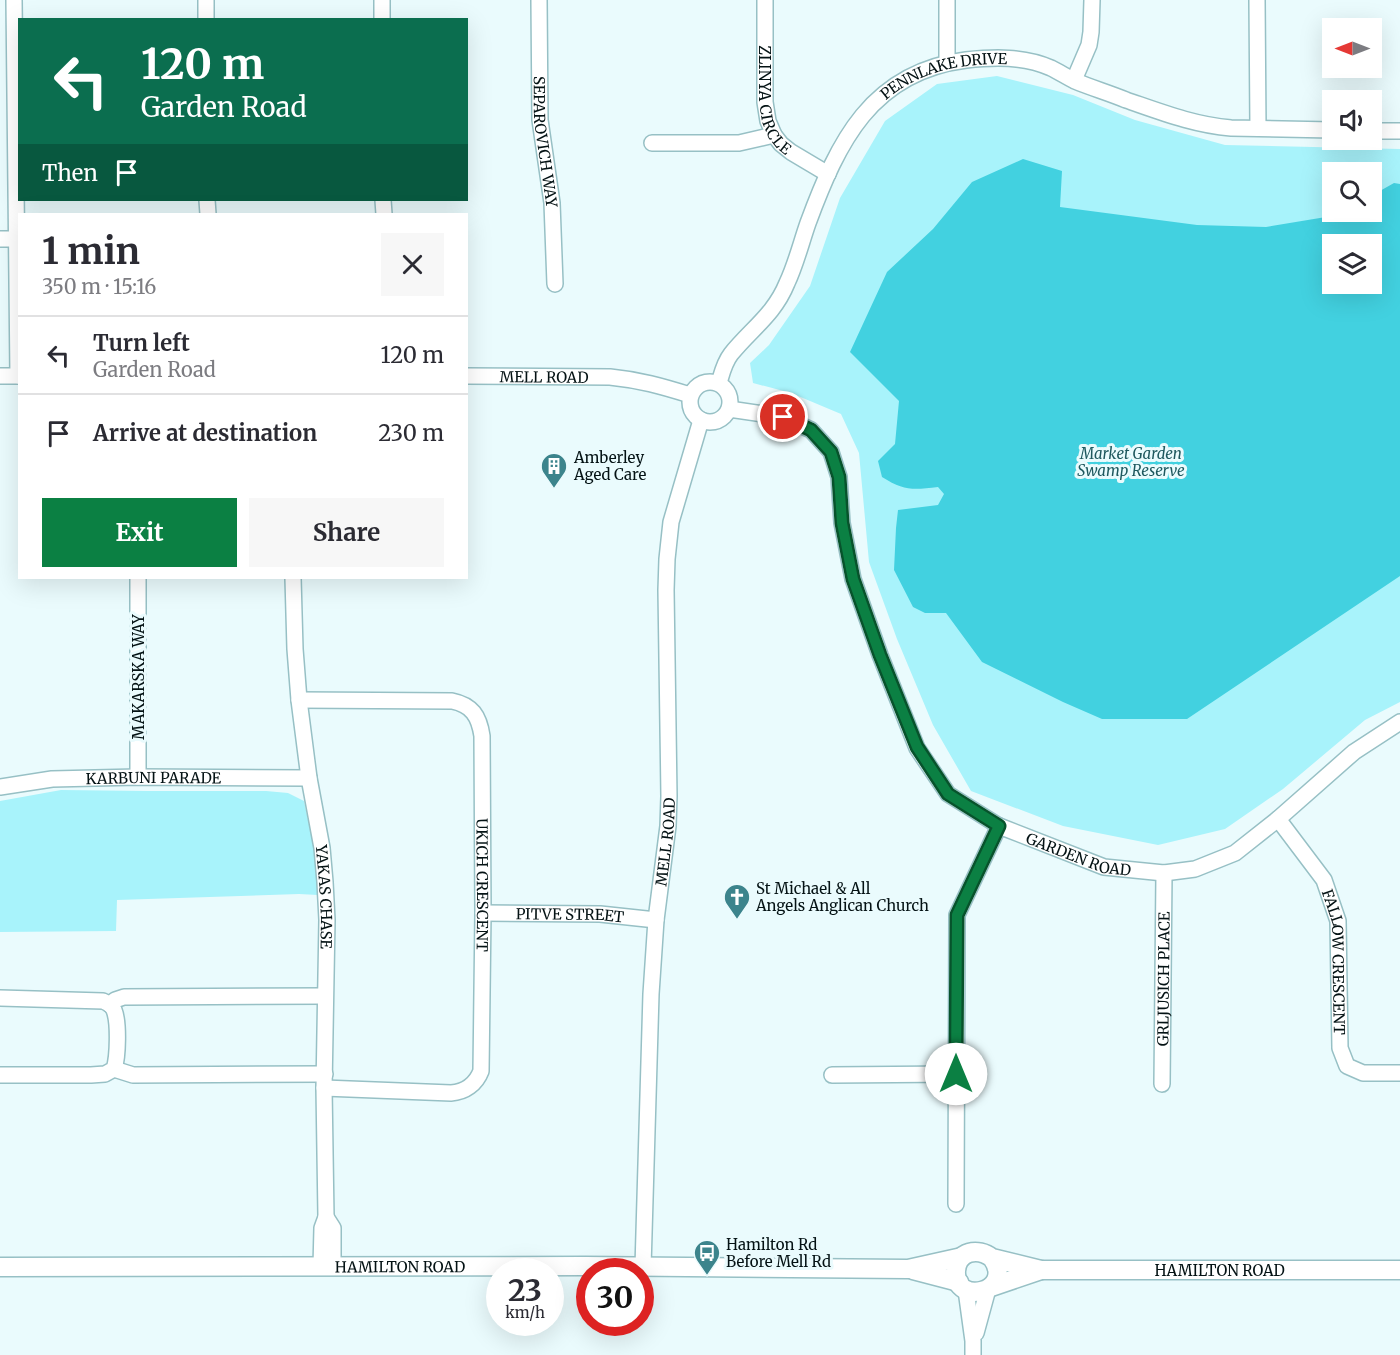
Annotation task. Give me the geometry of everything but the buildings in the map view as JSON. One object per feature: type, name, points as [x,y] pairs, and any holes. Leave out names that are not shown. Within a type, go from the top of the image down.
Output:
[{"type":"main road","points":[[980,1251],[992,1257],[997,1276],[990,1288],[977,1293],[963,1286],[957,1278],[956,1269],[962,1257],[967,1253],[980,1251]]},
{"type":"main road","name":"HAMILTON ROAD","points":[[654,1267],[908,1269],[962,1257]]},
{"type":"main road","name":"HAMILTON ROAD","points":[[992,1257],[1041,1270],[1400,1270]]},
{"type":"main road","name":"HAMILTON ROAD","points":[[0,1267],[576,1266]]},
{"type":"main road","name":"HAMILTON ROAD","points":[[908,1269],[963,1286]]},
{"type":"main road","name":"HAMILTON ROAD","points":[[990,1288],[1041,1270]]},
{"type":"street","points":[[14,0],[7,45],[18,330]]},
{"type":"street","points":[[206,0],[206,18]]},
{"type":"street","points":[[381,0],[382,18]]},
{"type":"street","name":"SEPAROVICH WAY","points":[[539,0],[540,120],[552,203],[555,284]]},
{"type":"street","name":"ZLINYA CIRCLE","points":[[765,0],[765,102],[768,121],[774,135],[790,152],[828,174]]},
{"type":"street","points":[[947,0],[947,63]]},
{"type":"street","points":[[1074,80],[1089,45],[1092,0]]},
{"type":"street","points":[[1257,0],[1258,128]]},
{"type":"street","name":"PENNLAKE DRIVE","points":[[719,383],[730,355],[766,318],[787,284],[828,174],[854,126],[863,113],[879,98],[911,76],[947,63],[988,58],[1034,62],[1074,80],[1196,123],[1214,127],[1322,130]]},
{"type":"street","points":[[1382,131],[1400,131]]},
{"type":"street","points":[[652,143],[739,143],[774,135]]},
{"type":"street","points":[[0,239],[16,239]]},
{"type":"street","points":[[0,376],[18,376]]},
{"type":"street","name":"MELL ROAD","points":[[468,376],[610,377],[652,383],[690,395]]},
{"type":"street","points":[[705,381],[719,383],[728,391],[729,409],[720,420],[714,422],[700,420],[692,412],[690,395],[698,384],[705,381]]},
{"type":"street","name":"GARDEN ROAD","points":[[729,409],[783,417],[811,430],[831,452],[839,477],[842,523],[853,579],[880,655],[917,747],[948,794],[999,826],[1104,867],[1164,873],[1195,869],[1235,853],[1278,819],[1354,752],[1400,722]]},
{"type":"street","name":"MELL ROAD","points":[[643,1258],[651,994],[656,920],[668,826],[667,559],[671,522],[700,420]]},
{"type":"street","name":"MAKARSKA WAY","points":[[138,579],[138,777]]},
{"type":"street","name":"YAKAS CHASE","points":[[293,579],[299,700],[309,778],[322,848],[327,920],[326,1217],[333,1228],[327,1266]]},
{"type":"street","name":"UKICH CRESCENT","points":[[299,700],[460,703],[475,714],[482,736],[483,912],[481,1071],[478,1079],[466,1089],[451,1093],[325,1081]]},
{"type":"street","name":"KARBUNI PARADE","points":[[0,787],[52,779],[309,778]]},
{"type":"street","name":"FALLOW CRESCENT","points":[[1278,819],[1324,880],[1338,921],[1340,1048],[1347,1066],[1363,1073],[1400,1073]]},
{"type":"street","points":[[956,1204],[957,915],[999,826]]},
{"type":"street","name":"GRLJUSICH PLACE","points":[[1162,1084],[1164,873]]},
{"type":"street","name":"PITVE STREET","points":[[483,912],[600,914],[656,920]]},
{"type":"street","points":[[110,1005],[115,1000],[124,997],[325,996]]},
{"type":"street","points":[[0,998],[104,1001],[114,1009],[117,1037],[117,1060],[114,1069],[105,1074],[91,1076],[0,1075]]},
{"type":"street","points":[[114,1069],[132,1075],[325,1081]]},
{"type":"street","points":[[831,1075],[956,1074]]},
{"type":"street","points":[[963,1286],[973,1348]]},
{"type":"street","points":[[973,1348],[990,1288]]},
{"type":"green space","name":"Market Garden Swamp Reserve","points":[[997,76],[1073,95],[1135,120],[1225,145],[1322,147],[1322,150],[1400,149],[1400,702],[1365,720],[1283,789],[1225,829],[1158,845],[1063,826],[971,791],[933,725],[897,639],[869,562],[859,453],[841,414],[791,393],[753,383],[750,363],[769,345],[810,286],[840,198],[885,121],[937,84]]},
{"type":"green space","points":[[61,790],[288,793],[304,801],[314,848],[318,895],[117,900],[116,931],[0,932],[0,801]]},
{"type":"shaded area","name":"Market Garden Swamp Reserve","points":[[1023,159],[1062,171],[1060,207],[1197,225],[1266,227],[1322,218],[1322,222],[1382,222],[1382,190],[1394,183],[1400,184],[1400,576],[1187,719],[1102,719],[982,662],[946,613],[925,613],[913,607],[894,570],[898,510],[938,505],[944,494],[938,487],[909,488],[882,477],[878,461],[895,444],[899,401],[850,352],[887,272],[933,229],[972,182]]},
{"type":"place","name":"Amberley Aged Care","points":[[554,489]]},
{"type":"place","name":"St Michael & All Angels Anglican Church","points":[[737,920]]},
{"type":"place","name":"Hamilton Rd Before Mell Rd","points":[[707,1276]]},
{"type":"route","points":[[783,417],[811,430],[831,452],[839,477],[842,523],[853,579],[880,655],[917,747],[948,794],[999,826],[957,915],[956,1074]]}]
